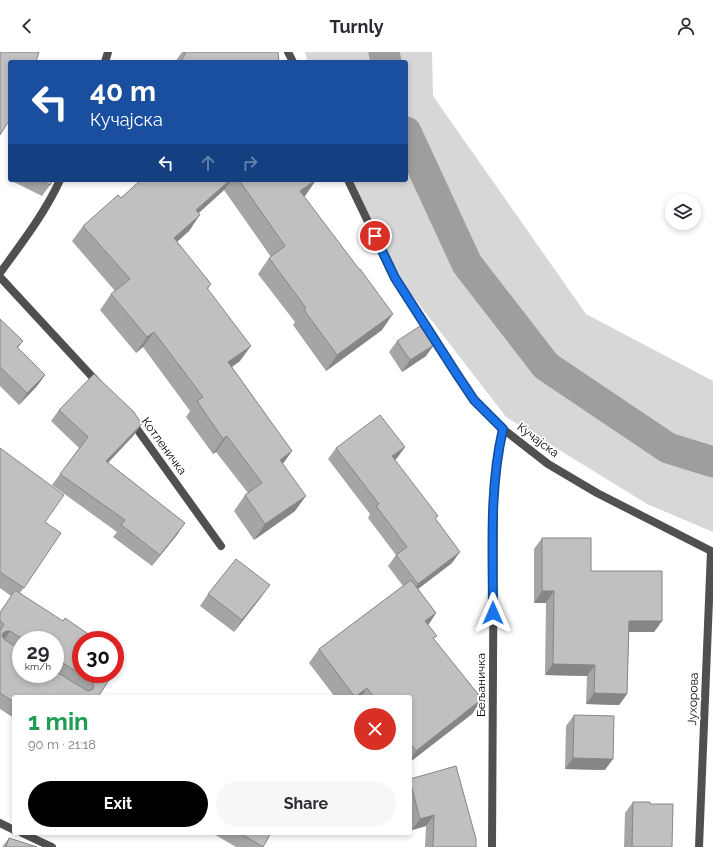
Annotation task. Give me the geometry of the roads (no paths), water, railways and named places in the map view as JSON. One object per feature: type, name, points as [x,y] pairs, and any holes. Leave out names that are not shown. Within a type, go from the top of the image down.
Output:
[{"type":"street","points":[[0,273],[28,234],[59,182]]},
{"type":"street","name":"Кучајска","points":[[349,182],[395,278],[474,400],[503,429],[548,464],[597,494],[712,552]]},
{"type":"street","points":[[0,277],[102,387]]},
{"type":"street","name":"Котленичка","points":[[128,417],[221,546]]},
{"type":"street","name":"Бељаничка","points":[[492,847],[494,488],[498,452],[503,429]]},
{"type":"street","name":"Јухорова","points":[[699,847],[712,552]]},
{"type":"street","points":[[0,823],[12,829]]},
{"type":"street","points":[[26,835],[52,847]]},
{"type":"waterway","points":[[384,52],[386,60]]},
{"type":"waterway","points":[[408,136],[467,264],[546,366],[668,448],[713,462]]}]
